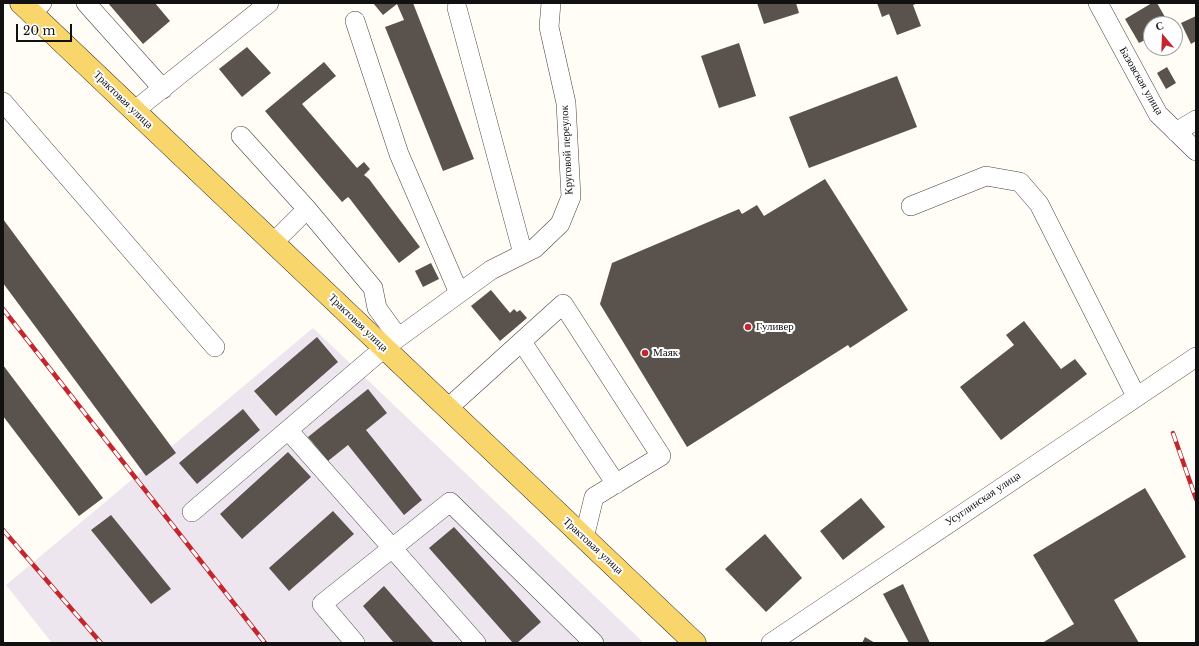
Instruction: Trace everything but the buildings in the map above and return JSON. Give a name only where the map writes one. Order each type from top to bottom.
[{"type":"main road","name":"Трактовая улица","points":[[31,6],[134,111],[273,243],[391,343],[448,408],[695,643]]},
{"type":"street","points":[[86,3],[163,88]]},
{"type":"street","points":[[134,111],[269,3]]},
{"type":"street","name":"Круговой переулок","points":[[192,512],[391,343],[491,270],[535,248],[560,224],[571,196],[566,103],[549,27],[551,3]]},
{"type":"street","name":"Базовская улица","points":[[1098,3],[1158,114],[1196,151]]},
{"type":"street","points":[[457,8],[523,254]]},
{"type":"street","points":[[355,21],[399,154],[459,293]]},
{"type":"street","points":[[3,102],[215,347]]},
{"type":"street","points":[[1176,132],[1196,120]]},
{"type":"street","points":[[241,136],[307,210],[373,288],[377,308],[391,343]]},
{"type":"street","points":[[911,206],[986,176],[1020,182],[1039,204],[1136,396]]},
{"type":"street","points":[[273,243],[307,210]]},
{"type":"street","points":[[448,408],[563,304],[661,456],[594,497],[584,538]]},
{"type":"street","points":[[522,342],[616,484]]},
{"type":"street","name":"Усуглинская улица","points":[[771,643],[1196,357]]},
{"type":"street","points":[[288,430],[393,546],[476,643]]},
{"type":"street","points":[[355,643],[322,604],[450,502],[594,643]]},
{"type":"shaded area","points":[[313,328],[644,643],[52,643],[6,585]]},
{"type":"railway","points":[[3,309],[265,643]]},
{"type":"railway","points":[[1173,433],[1196,499]]},
{"type":"railway","points":[[3,530],[101,643]]},
{"type":"place","name":"Гуливер","points":[[748,327]]},
{"type":"place","name":"Маяк","points":[[645,353]]}]
